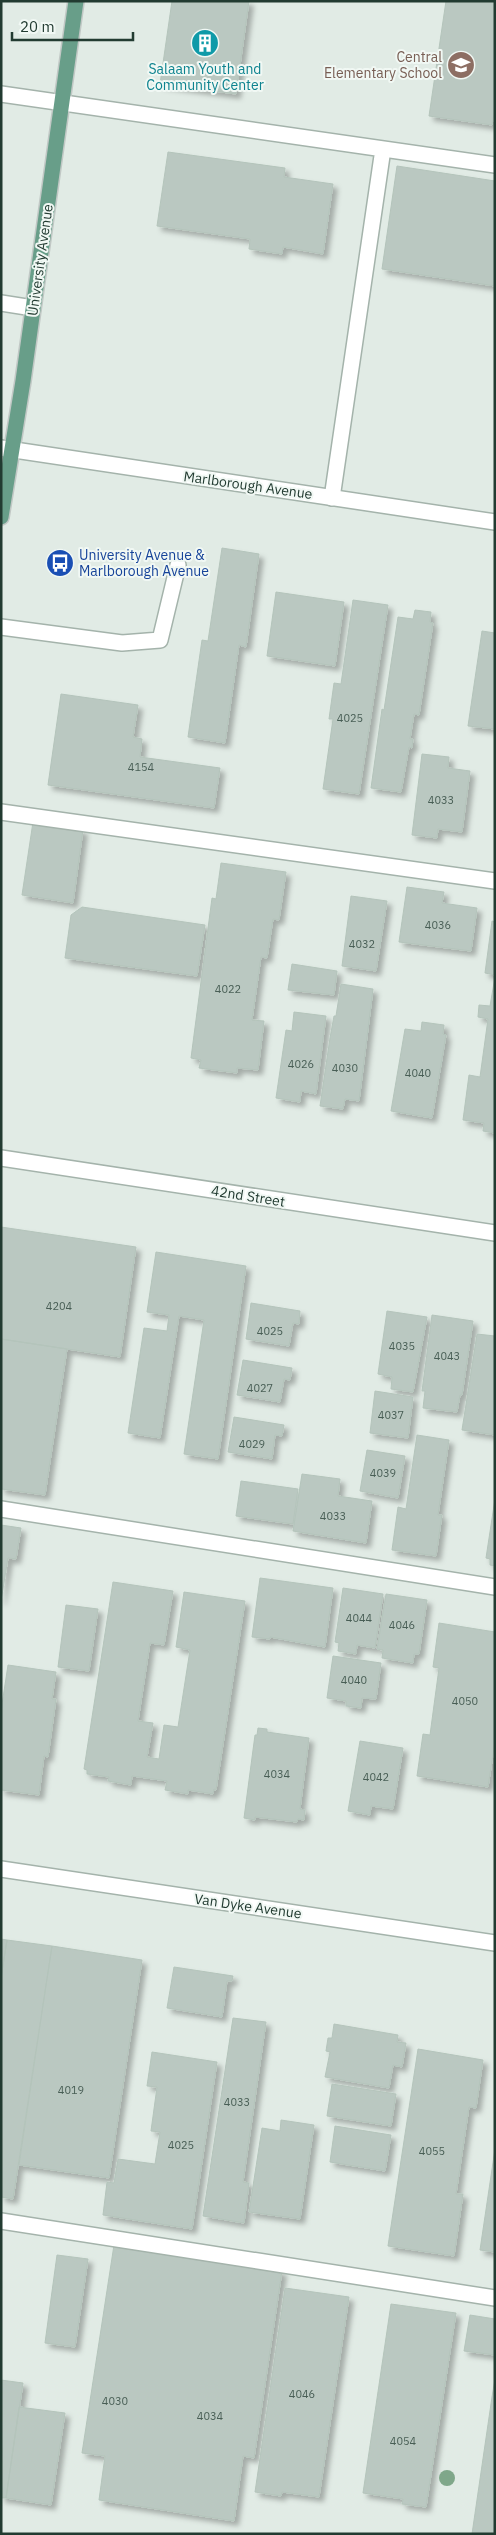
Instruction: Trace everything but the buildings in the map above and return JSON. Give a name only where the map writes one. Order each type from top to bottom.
[{"type":"main road","name":"University Avenue","points":[[1,517],[7,449],[33,308],[76,1]]},
{"type":"street","points":[[1,94],[495,165]]},
{"type":"street","points":[[332,498],[383,149]]},
{"type":"street","points":[[1,303],[33,308]]},
{"type":"street","name":"Marlborough Avenue","points":[[7,449],[495,522]]},
{"type":"street","points":[[1,627],[122,643],[160,640],[178,565]]},
{"type":"street","points":[[1,812],[495,881]]},
{"type":"street","name":"42nd Street","points":[[1,1158],[495,1233]]},
{"type":"street","points":[[1,1509],[495,1587]]},
{"type":"street","name":"Van Dyke Avenue","points":[[1,1869],[495,1943]]},
{"type":"street","points":[[1,2221],[495,2298]]},
{"type":"place","name":"Salaam Youth and Community Center","points":[[205,43]]},
{"type":"place","name":"Central Elementary School","points":[[461,65]]},
{"type":"place","name":"University Avenue & Marlborough Avenue","points":[[60,563]]}]
